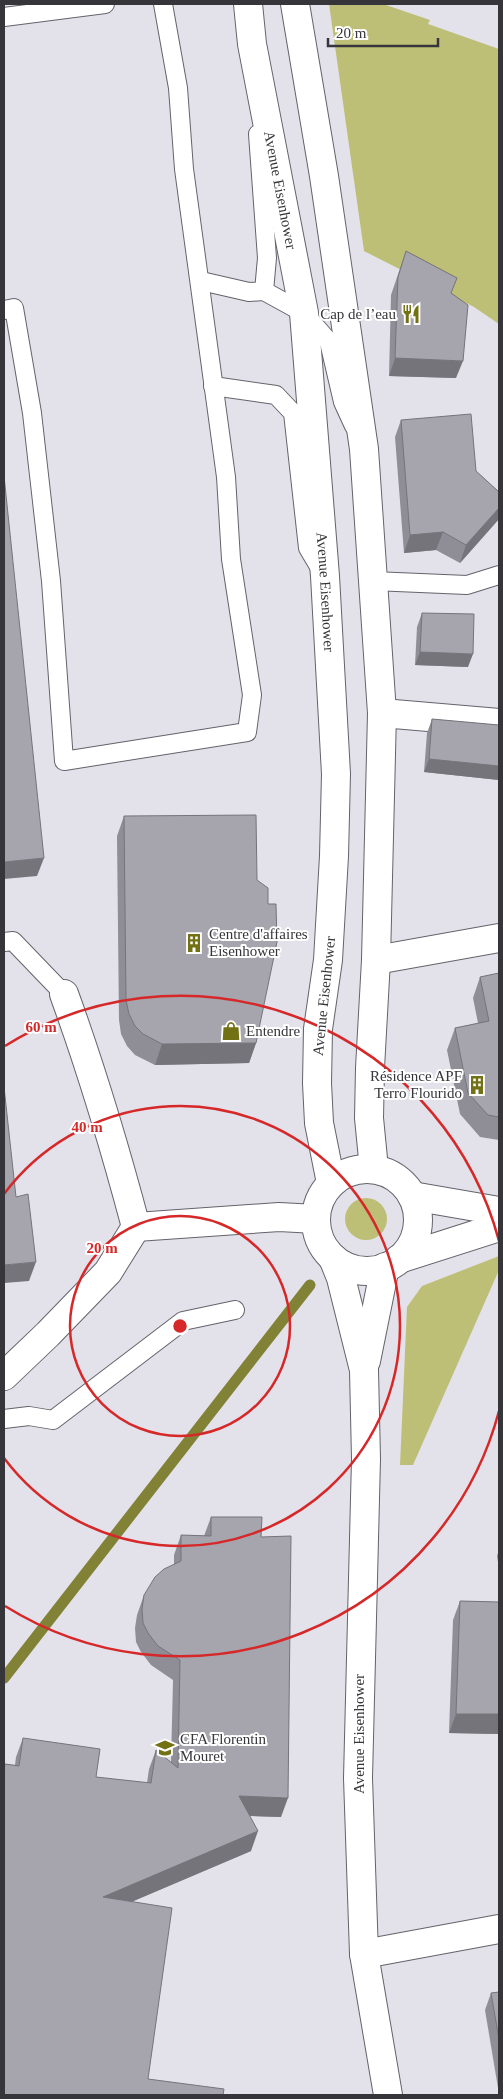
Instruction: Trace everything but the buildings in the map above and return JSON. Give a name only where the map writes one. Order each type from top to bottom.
[{"type":"main road","name":"Avenue Eisenhower","points":[[248,4],[252,44],[304,314],[325,576],[336,774],[328,960],[318,1029],[316,1083],[319,1123],[331,1183]]},
{"type":"main road","points":[[295,4],[324,176],[364,449],[382,713],[376,960],[369,1118],[374,1169]]},
{"type":"main road","points":[[382,713],[499,723]]},
{"type":"main road","points":[[376,960],[499,938]]},
{"type":"main road","points":[[4,1376],[108,1272],[136,1227],[115,1148],[64,994]]},
{"type":"main road","points":[[392,1262],[415,1237],[417,1217],[412,1196],[406,1187],[396,1178],[374,1169],[351,1172],[331,1183],[323,1193],[318,1205],[316,1218],[317,1233],[324,1247],[333,1258],[345,1266],[358,1270],[372,1270],[499,1226]]},
{"type":"main road","points":[[412,1196],[499,1211]]},
{"type":"main road","points":[[136,1227],[279,1217],[316,1218]]},
{"type":"main road","name":"Avenue Eisenhower","points":[[333,1258],[341,1278],[364,1370],[366,1459],[358,1778],[364,1954],[388,2095]]},
{"type":"main road","name":"Avenue Eisenhower","points":[[364,1370],[392,1262]]},
{"type":"main road","points":[[364,1954],[499,1928]]},
{"type":"lane","points":[[4,17],[105,4]]},
{"type":"lane","points":[[4,310],[14,308],[32,413],[51,581],[64,761],[247,732],[252,695],[231,559],[226,477],[201,280],[184,169],[178,88],[163,4]]},
{"type":"lane","points":[[252,44],[267,258],[264,291]]},
{"type":"lane","points":[[201,280],[249,292],[264,291],[304,314],[329,342],[342,402],[364,449]]},
{"type":"lane","points":[[213,386],[276,395],[293,413],[308,548],[325,576]]},
{"type":"lane","points":[[373,581],[466,585],[499,575]]},
{"type":"lane","points":[[4,942],[13,941],[64,994]]},
{"type":"lane","points":[[4,1419],[29,1416],[53,1420],[183,1321],[235,1310]]},
{"type":"green space","points":[[329,4],[383,4],[430,20],[428,24],[499,49],[499,324],[474,307],[364,251]]},
{"type":"green space","points":[[370,1198],[378,1201],[384,1207],[387,1219],[384,1231],[378,1237],[362,1240],[354,1237],[348,1231],[345,1215],[348,1207],[354,1201]]},
{"type":"green space","points":[[499,1256],[499,1270],[413,1465],[400,1465],[407,1307],[422,1286]]},
{"type":"waterway","points":[[4,1678],[310,1285]]},
{"type":"place","name":"Cap de l’eau","points":[[411,314]]},
{"type":"place","name":"Centre d'affaires Eisenhower","points":[[194,943]]},
{"type":"place","name":"Entendre","points":[[231,1031]]},
{"type":"place","name":"Résidence APF Terro Flourido","points":[[477,1085]]},
{"type":"place","name":"CFA Florentin Mouret","points":[[165,1748]]}]
